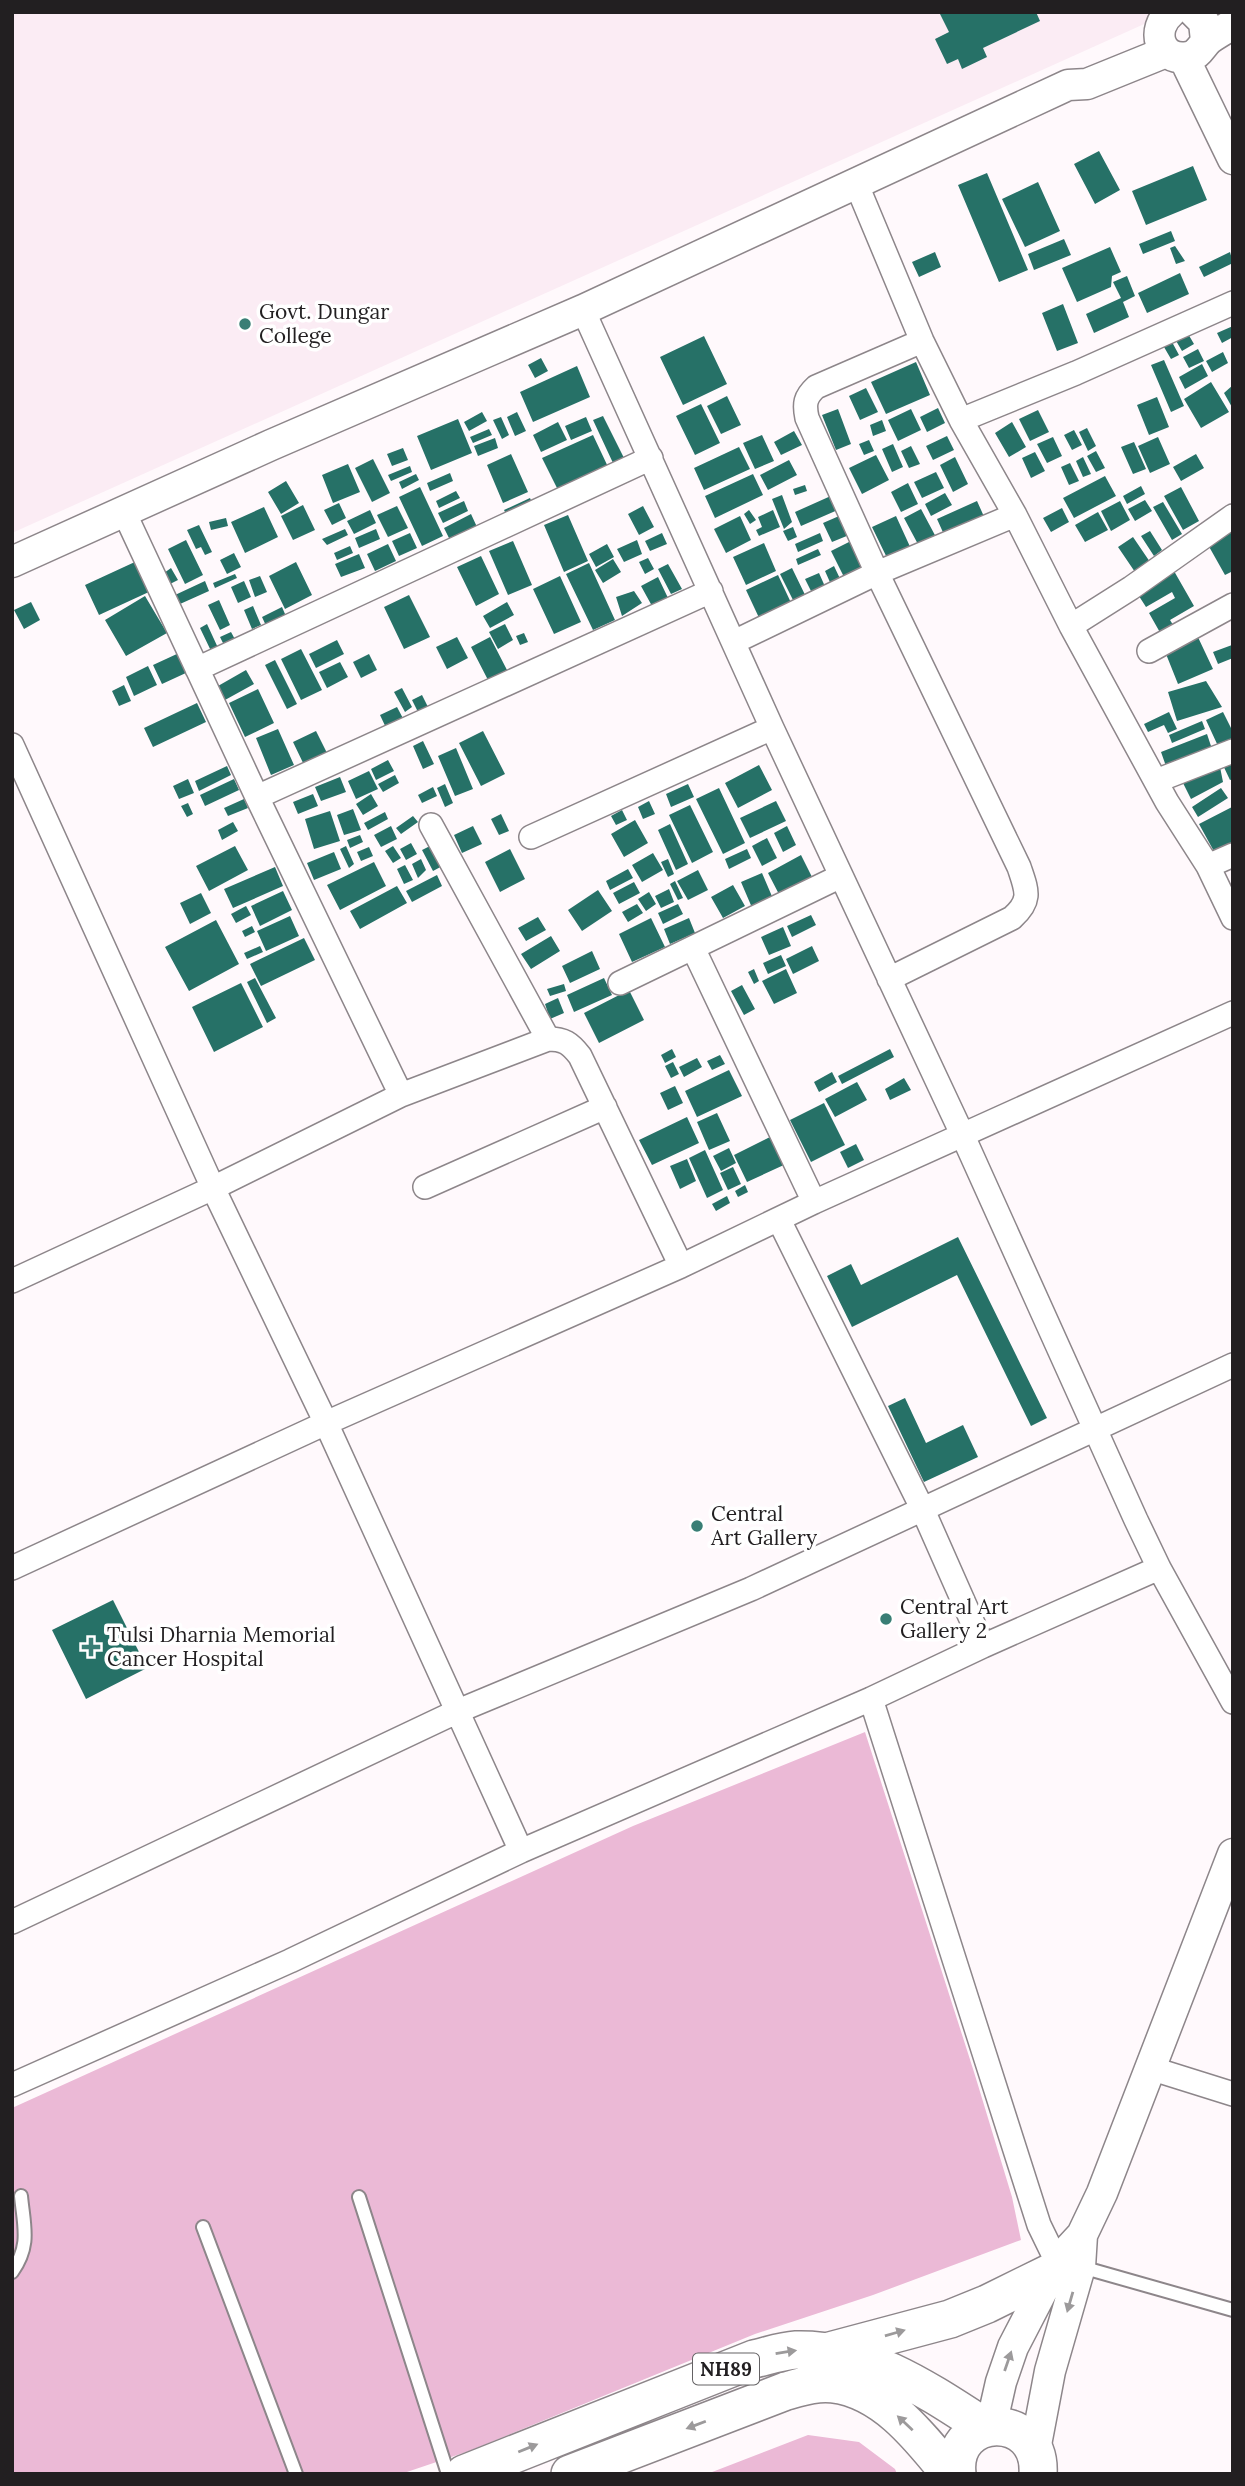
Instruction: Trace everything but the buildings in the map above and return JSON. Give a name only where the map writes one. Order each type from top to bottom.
[{"type":"main road","points":[[829,2351],[950,2319],[1063,2267]]},
{"type":"main road","name":"NH89","points":[[464,2474],[754,2358],[793,2350],[829,2351],[877,2366],[940,2398],[988,2427],[1014,2429],[1025,2437],[1040,2465]]},
{"type":"main road","name":"NH89","points":[[570,2474],[786,2391],[809,2385],[832,2384],[852,2388],[891,2411],[910,2427],[950,2474]]},
{"type":"main road","points":[[957,2474],[958,2456],[962,2446],[975,2432],[988,2427]]},
{"type":"street","points":[[12,562],[271,445],[583,310],[1068,85],[1087,84],[1183,29],[1233,24]]},
{"type":"street","points":[[1183,29],[1233,114]]},
{"type":"street","points":[[1183,29],[1233,159]]},
{"type":"street","points":[[856,183],[922,341],[961,421],[1015,515],[1071,626],[1156,781],[1208,866],[1233,918]]},
{"type":"street","points":[[961,421],[1233,303]]},
{"type":"street","points":[[583,310],[772,728],[963,1136],[1159,1568],[1233,1702]]},
{"type":"street","points":[[889,979],[1012,918],[1026,900],[1027,889],[1019,867],[877,573],[807,418],[804,405],[807,395],[816,387],[922,341]]},
{"type":"street","points":[[198,669],[650,458]]},
{"type":"street","points":[[124,512],[257,797],[401,1095]]},
{"type":"street","points":[[734,642],[877,573],[1015,515]]},
{"type":"street","points":[[1071,626],[1131,588],[1233,516]]},
{"type":"street","points":[[257,797],[711,591]]},
{"type":"street","points":[[1149,651],[1233,606]]},
{"type":"street","points":[[531,837],[772,728]]},
{"type":"street","points":[[12,745],[521,1851]]},
{"type":"street","points":[[1156,781],[1233,751]]},
{"type":"street","points":[[431,825],[548,1039]]},
{"type":"street","points":[[1208,866],[1233,855]]},
{"type":"street","points":[[620,983],[841,876]]},
{"type":"street","points":[[693,948],[814,1202]]},
{"type":"street","points":[[12,1568],[1233,1013]]},
{"type":"street","points":[[15,1273],[214,1188],[401,1095],[548,1039],[559,1039],[571,1044],[580,1056],[681,1266]]},
{"type":"street","points":[[425,1187],[605,1107]]},
{"type":"street","points":[[779,1220],[922,1508],[983,1646]]},
{"type":"street","points":[[12,1922],[458,1711],[751,1589],[1233,1365]]},
{"type":"street","points":[[12,2085],[289,1961],[521,1851],[871,1699],[1159,1568]]},
{"type":"street","points":[[871,1699],[1039,2225],[1063,2267],[1040,2465]]},
{"type":"street","points":[[988,2427],[1013,2347],[1082,2235],[1102,2193],[1233,1854]]},
{"type":"street","points":[[1150,2067],[1233,2094]]},
{"type":"lane","points":[[12,2272],[23,2255],[25,2246],[21,2196]]},
{"type":"lane","points":[[359,2197],[448,2474]]},
{"type":"lane","points":[[203,2227],[296,2474]]},
{"type":"lane","points":[[1063,2267],[1233,2310]]},
{"type":"shaded area","name":"Govt. Dungar College","points":[[12,12],[1160,12],[1162,16],[12,533]]},
{"type":"shaded area","points":[[865,1732],[974,2072],[1012,2197],[1021,2240],[873,2295],[755,2334],[469,2451],[401,2474],[12,2474],[12,2108],[633,1826]]},
{"type":"shaded area","points":[[808,2435],[859,2442],[895,2469],[897,2474],[707,2474]]},
{"type":"place","name":"Govt. Dungar College","points":[[245,324]]},
{"type":"place","name":"Central Art Gallery","points":[[697,1526]]},
{"type":"place","name":"Central Art Gallery 2","points":[[886,1619]]},
{"type":"place","name":"Tulsi Dharnia Memorial Cancer Hospital","points":[[91,1647]]}]
